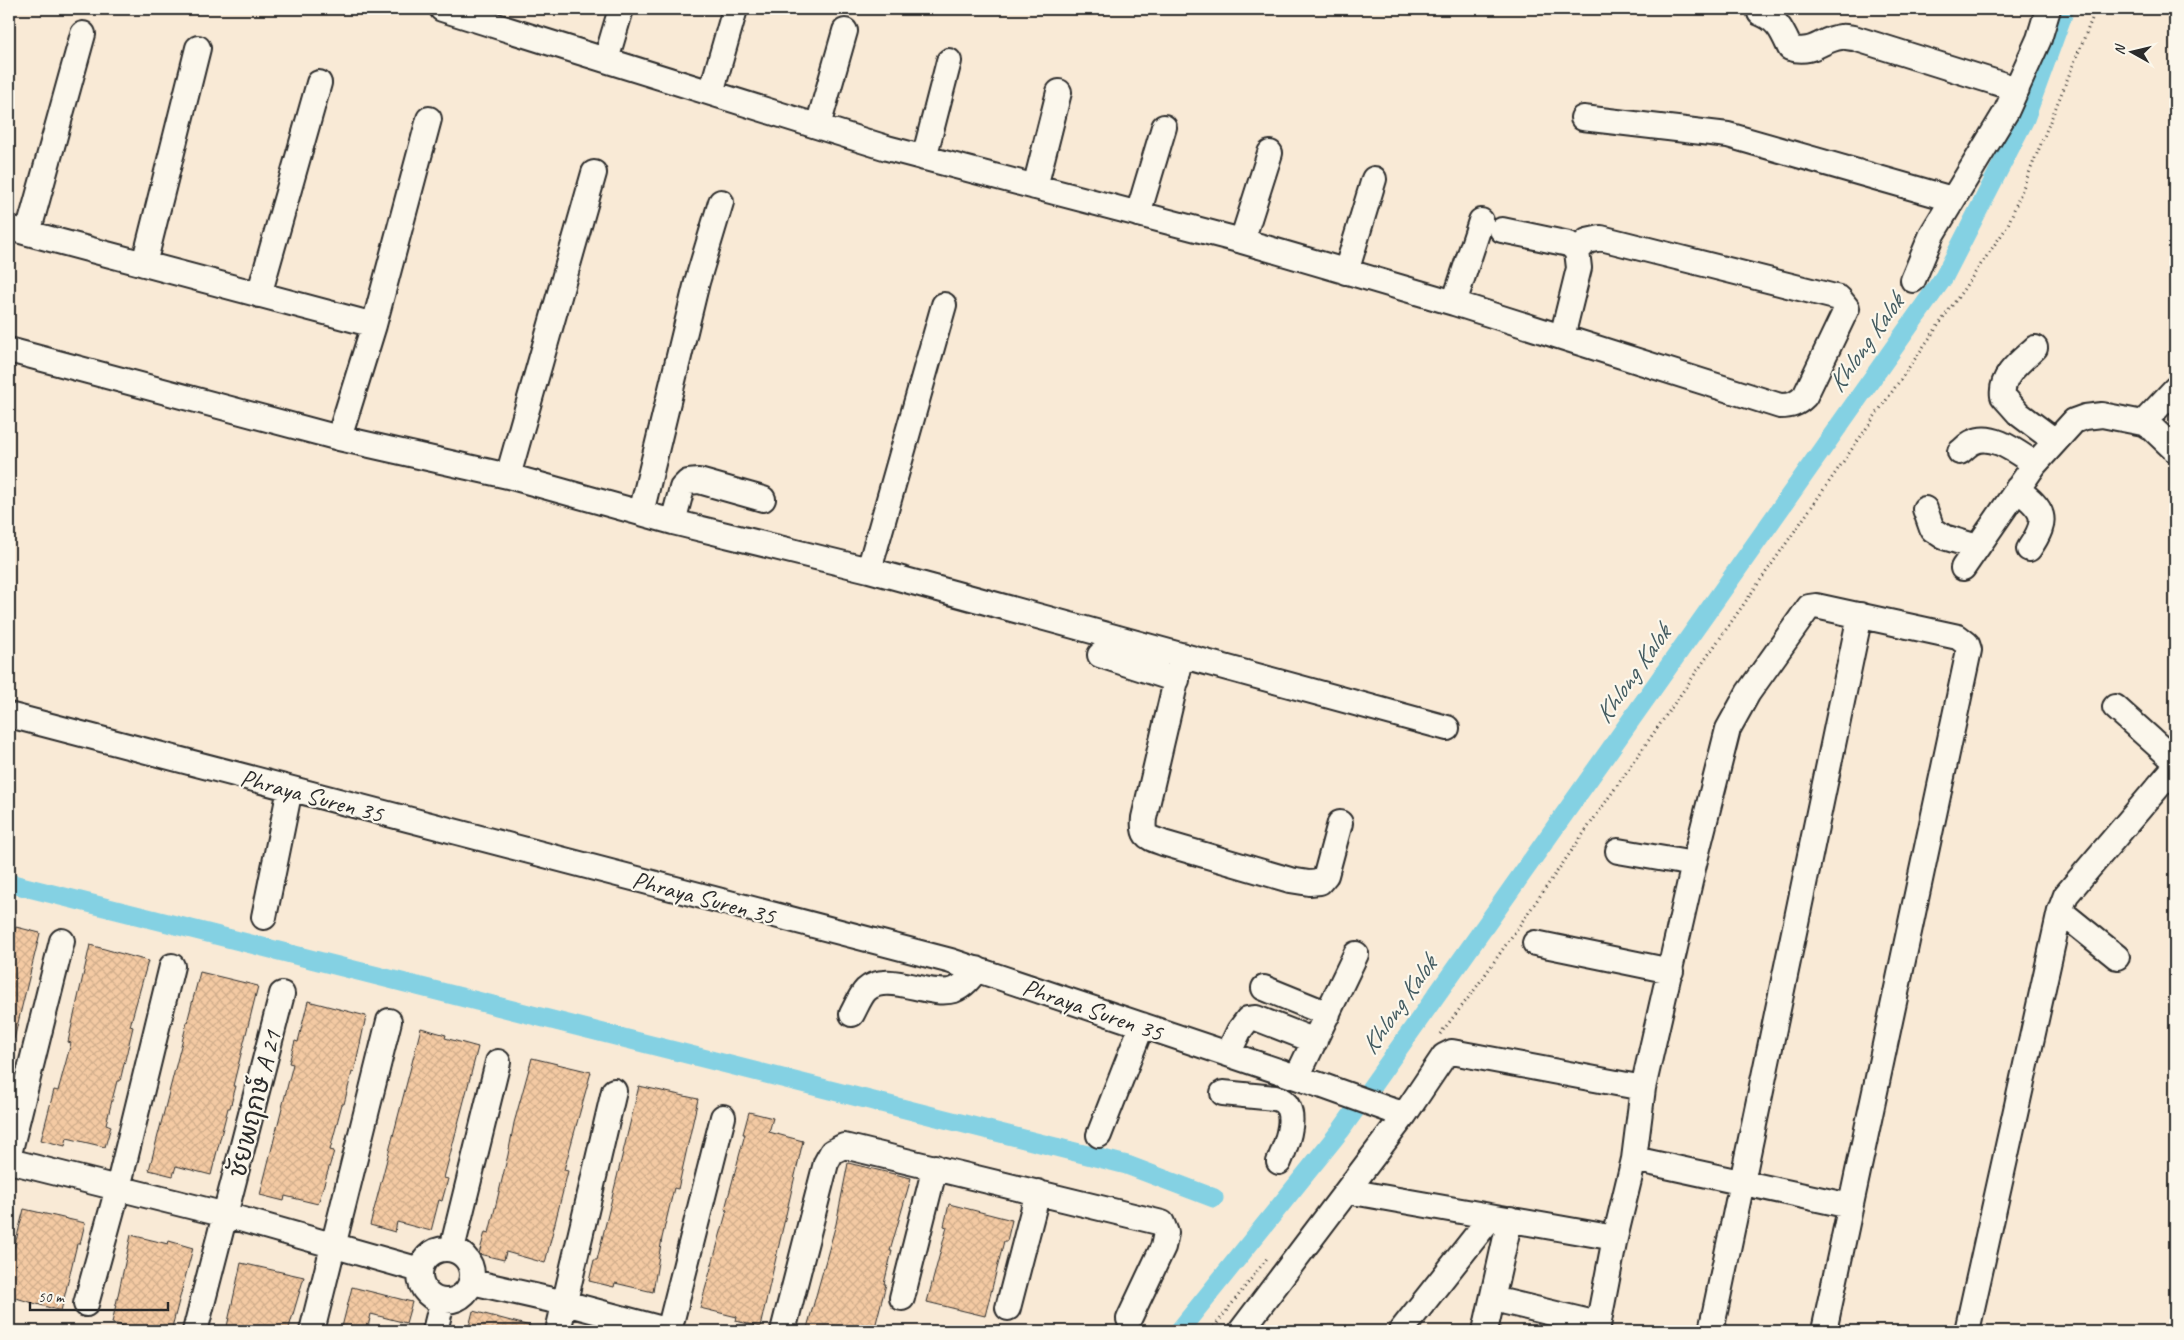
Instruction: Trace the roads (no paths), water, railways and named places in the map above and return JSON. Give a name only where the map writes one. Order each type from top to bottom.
[{"type":"street","points":[[442,9],[503,18],[606,60],[818,126],[924,158],[1242,241],[1454,303],[1780,406],[1789,406],[1797,403],[1805,396],[1847,308],[1839,298],[1601,238],[1587,241],[1577,251]]},
{"type":"street","points":[[606,60],[621,9]]},
{"type":"street","points":[[711,93],[735,9]]},
{"type":"street","points":[[1913,280],[1932,234],[2006,112],[2039,39],[2048,9]]},
{"type":"street","points":[[1760,13],[1772,17],[1781,29],[1790,48],[1799,51],[1812,50],[1840,37],[1854,38],[2017,89]]},
{"type":"street","points":[[818,126],[844,31]]},
{"type":"street","points":[[83,34],[19,231],[374,325]]},
{"type":"street","points":[[144,264],[198,48]]},
{"type":"street","points":[[924,158],[949,61]]},
{"type":"street","points":[[259,295],[319,83]]},
{"type":"street","points":[[1035,187],[1059,92]]},
{"type":"street","points":[[1583,118],[1728,135],[1952,199]]},
{"type":"street","points":[[339,438],[374,325],[429,119]]},
{"type":"street","points":[[1138,214],[1164,127]]},
{"type":"street","points":[[1242,241],[1270,153]]},
{"type":"street","points":[[508,476],[594,173]]},
{"type":"street","points":[[1346,272],[1374,179]]},
{"type":"street","points":[[641,513],[697,282],[721,202]]},
{"type":"street","points":[[1454,303],[1491,226],[1570,244],[1577,251],[1580,268],[1562,337]]},
{"type":"street","points":[[869,570],[944,305]]},
{"type":"street","points":[[2035,348],[2014,368],[2003,385],[2003,396],[2019,414],[2055,441]]},
{"type":"street","points":[[9,350],[339,438],[508,476],[673,522],[869,570],[1447,728]]},
{"type":"street","points":[[2143,423],[2175,389]]},
{"type":"street","points":[[1963,568],[2034,464],[2074,421],[2085,417],[2102,415],[2143,423],[2153,429],[2175,450]]},
{"type":"street","points":[[1960,452],[1972,442],[1988,440],[2008,447],[2034,464]]},
{"type":"street","points":[[673,522],[682,488],[688,482],[699,481],[763,499]]},
{"type":"street","points":[[2017,489],[2036,504],[2042,516],[2040,528],[2028,549]]},
{"type":"street","points":[[1925,509],[1932,529],[1944,537],[1977,547]]},
{"type":"street","points":[[1506,1302],[1598,1327],[1615,1238],[1634,1159],[1644,1088],[1694,864],[1728,729],[1748,693],[1809,607],[1820,606],[1958,637],[1967,644],[1969,650],[1824,1331]]},
{"type":"street","points":[[1711,1331],[1860,615]]},
{"type":"street","points":[[1100,655],[1177,680]]},
{"type":"street","points":[[1182,656],[1144,818],[1143,829],[1148,837],[1163,844],[1290,880],[1309,883],[1320,882],[1326,875],[1340,822]]},
{"type":"street","points":[[2115,706],[2175,761]]},
{"type":"street","name":"Phraya Suren 35","points":[[9,715],[977,969],[1398,1112]]},
{"type":"street","points":[[1967,1331],[2060,911],[2066,896],[2175,768]]},
{"type":"street","points":[[264,917],[290,789]]},
{"type":"street","points":[[1618,851],[1694,864]]},
{"type":"street","points":[[2060,911],[2117,957]]},
{"type":"street","points":[[9,1154],[62,941]]},
{"type":"street","points":[[1535,943],[1671,970]]},
{"type":"street","points":[[1275,1098],[1315,1040],[1356,954]]},
{"type":"street","points":[[86,1304],[118,1188],[172,966]]},
{"type":"street","points":[[852,1014],[866,990],[876,985],[889,983],[944,992],[954,990],[967,982],[977,969]]},
{"type":"street","points":[[1264,988],[1328,1014]]},
{"type":"street","name":"ชัยพฤกษ์ A 21","points":[[195,1331],[282,994]]},
{"type":"street","points":[[1228,1054],[1238,1031],[1248,1019],[1256,1018],[1315,1040]]},
{"type":"street","points":[[312,1331],[335,1246],[389,1022]]},
{"type":"street","points":[[1100,1135],[1142,1025]]},
{"type":"street","points":[[1240,1331],[1347,1191],[1398,1112],[1444,1056],[1452,1052],[1644,1088]]},
{"type":"street","points":[[452,1250],[498,1062]]},
{"type":"street","points":[[558,1331],[614,1091]]},
{"type":"street","points":[[1223,1094],[1281,1099],[1287,1105],[1291,1120],[1287,1144],[1279,1162]]},
{"type":"street","points":[[472,1282],[565,1303],[669,1331],[723,1117]]},
{"type":"street","points":[[783,1331],[826,1163],[832,1152],[838,1147],[852,1146],[1156,1220],[1165,1226],[1166,1232],[1163,1247],[1129,1319]]},
{"type":"street","points":[[1634,1159],[1850,1206]]},
{"type":"street","points":[[9,1161],[226,1215],[420,1270]]},
{"type":"street","points":[[902,1298],[935,1167]]},
{"type":"street","points":[[1347,1191],[1615,1238]]},
{"type":"street","points":[[1008,1308],[1038,1192]]},
{"type":"street","points":[[1401,1331],[1500,1218]]},
{"type":"street","points":[[1485,1331],[1500,1218]]},
{"type":"street","points":[[443,1249],[452,1250],[466,1258],[472,1273],[472,1282],[469,1289],[457,1299],[442,1302],[434,1299],[422,1287],[419,1279],[420,1270],[428,1256],[443,1249]]},
{"type":"street","points":[[435,1331],[442,1302]]},
{"type":"waterway","name":"Khlong Kalok","points":[[1179,1331],[1341,1130],[1944,277],[2025,119],[2065,9]]},
{"type":"waterway","points":[[9,883],[1127,1165],[1214,1198]]}]
